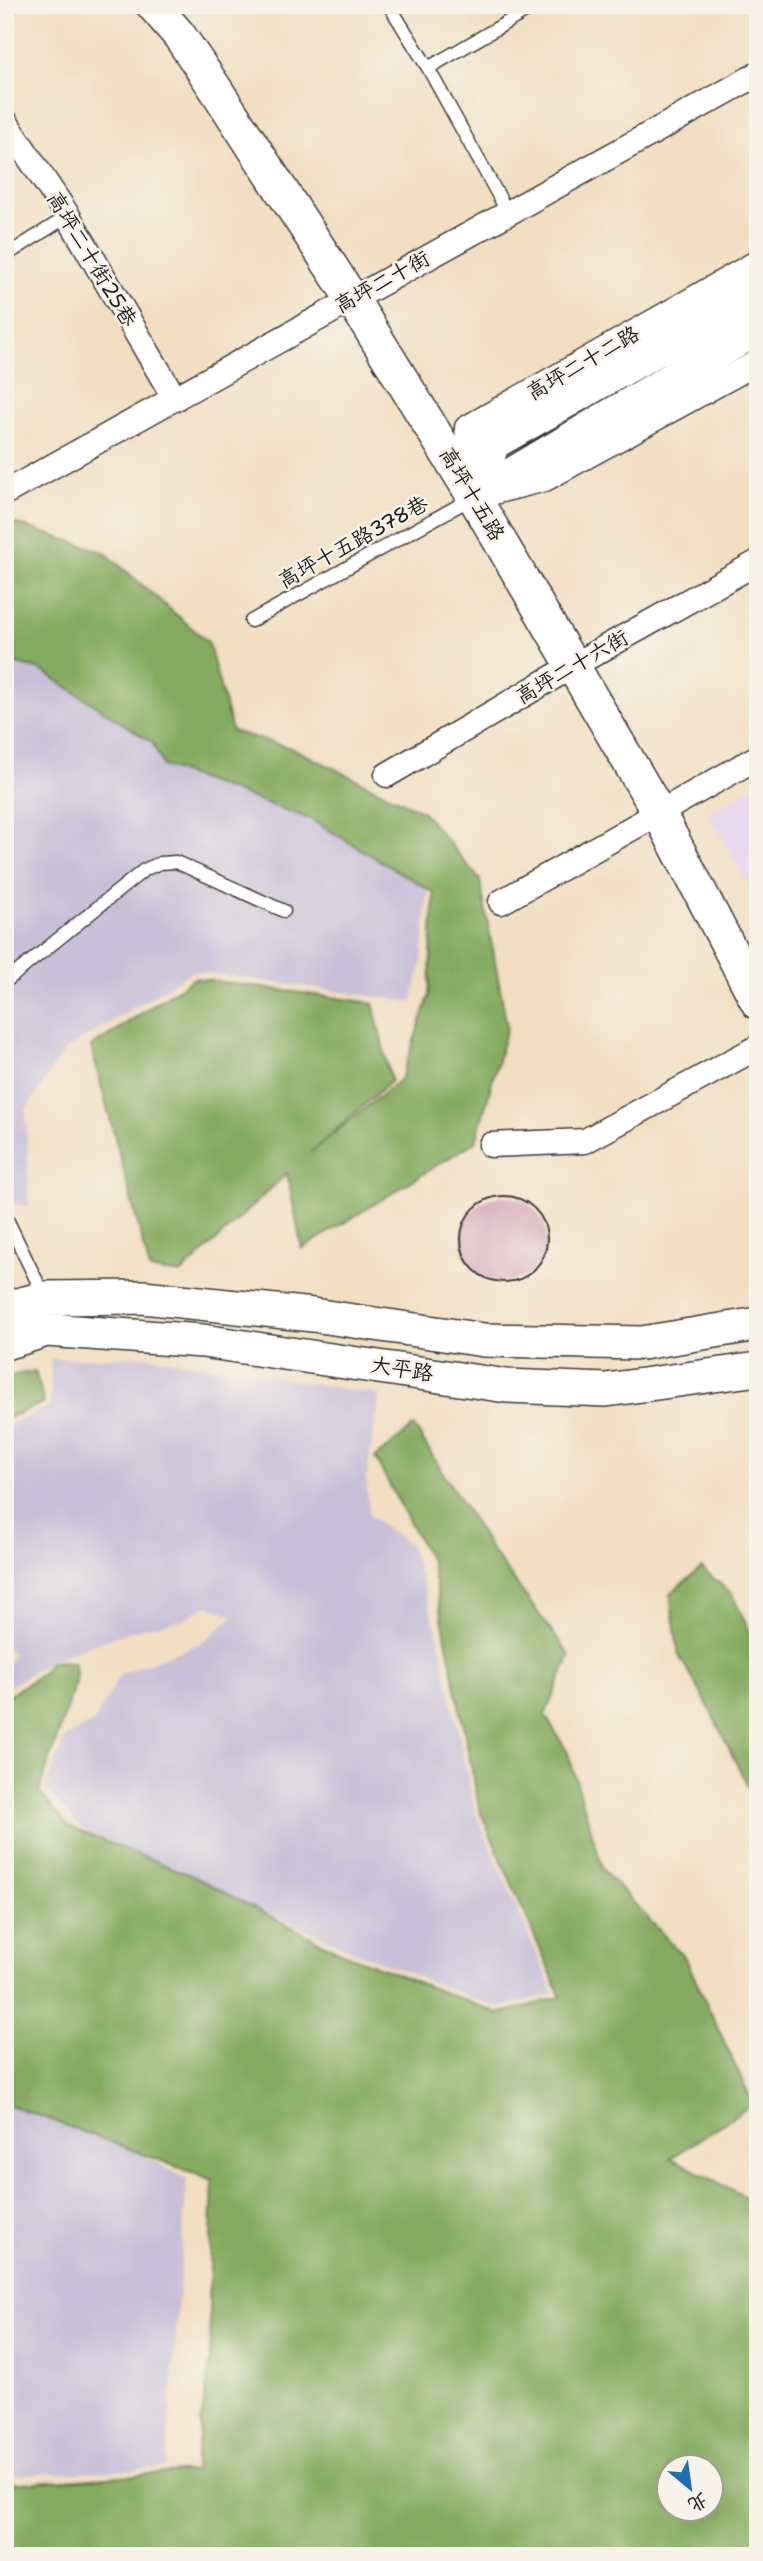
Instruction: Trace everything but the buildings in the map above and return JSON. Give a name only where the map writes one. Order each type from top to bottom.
[{"type":"street","name":"高坪十五路","points":[[153,5],[179,35],[215,88],[352,299],[474,497],[659,813],[758,1003]]},
{"type":"street","name":"高坪二十街","points":[[8,491],[758,74]]},
{"type":"street","name":"高坪二十街25巷","points":[[5,121],[68,216],[175,399]]},
{"type":"street","name":"高坪二十二路","points":[[474,497],[467,428],[758,262]]},
{"type":"street","name":"高坪二十二路","points":[[474,497],[493,443],[758,292]]},
{"type":"street","points":[[474,497],[758,328]]},
{"type":"street","points":[[474,497],[545,479],[758,362]]},
{"type":"street","name":"高坪二十六街","points":[[387,775],[574,665],[758,562]]},
{"type":"street","points":[[501,902],[758,757]]},
{"type":"street","points":[[491,1145],[585,1141],[758,1047]]},
{"type":"street","name":"大平路","points":[[51,1318],[143,1297],[313,1315],[484,1340],[642,1343],[758,1324]]},
{"type":"street","points":[[5,1308],[51,1318]]},
{"type":"street","points":[[5,1343],[51,1318]]},
{"type":"street","name":"大平路","points":[[51,1318],[519,1386],[606,1390],[758,1369]]},
{"type":"lane","points":[[389,5],[428,68],[508,213]]},
{"type":"lane","points":[[428,68],[537,5]]},
{"type":"lane","points":[[5,256],[68,216]]},
{"type":"lane","name":"高坪十五路378巷","points":[[251,621],[474,497]]},
{"type":"lane","points":[[5,982],[144,870],[160,863],[176,862],[284,911]]},
{"type":"lane","points":[[5,1215],[51,1318]]},
{"type":"shaded area","points":[[5,634],[196,752],[225,790],[285,799],[429,883],[422,961],[412,1002],[193,971],[64,1051],[26,1110],[29,1207],[5,1202]]},
{"type":"shaded area","points":[[758,784],[758,902],[708,813]]},
{"type":"shaded area","points":[[146,1356],[380,1395],[366,1479],[369,1515],[410,1545],[437,1630],[475,1811],[554,1994],[497,2008],[361,1954],[80,1828],[45,1787],[66,1737],[94,1722],[120,1674],[203,1642],[234,1616],[207,1605],[182,1620],[134,1630],[50,1660],[5,1690],[5,1670],[13,1654],[5,1646],[5,1427],[50,1406],[51,1359]]},
{"type":"shaded area","points":[[5,2079],[60,2112],[187,2179],[166,2468],[5,2475]]},
{"type":"green space","points":[[5,520],[104,552],[208,642],[232,731],[294,749],[422,811],[480,880],[507,1027],[476,1141],[302,1249],[287,1173],[181,1274],[150,1270],[91,1047],[194,978],[373,1003],[391,1081],[310,1153],[401,1079],[429,997],[434,893],[310,819],[163,766],[153,743],[41,670],[5,661]]},
{"type":"green space","points":[[35,1371],[44,1403],[5,1419],[5,1377]]},
{"type":"green space","points":[[414,1426],[490,1548],[570,1656],[545,1715],[568,1753],[603,1870],[686,1959],[753,2104],[671,2158],[758,2203],[758,2556],[5,2556],[5,2484],[194,2471],[210,2362],[213,2180],[5,2103],[5,1698],[41,1674],[50,1661],[74,1662],[77,1677],[39,1792],[69,1827],[195,1877],[338,1951],[499,2014],[561,1997],[480,1811],[431,1562],[375,1458]]},
{"type":"green space","points":[[701,1568],[731,1593],[758,1648],[758,1807],[704,1698],[679,1656],[670,1594]]}]
